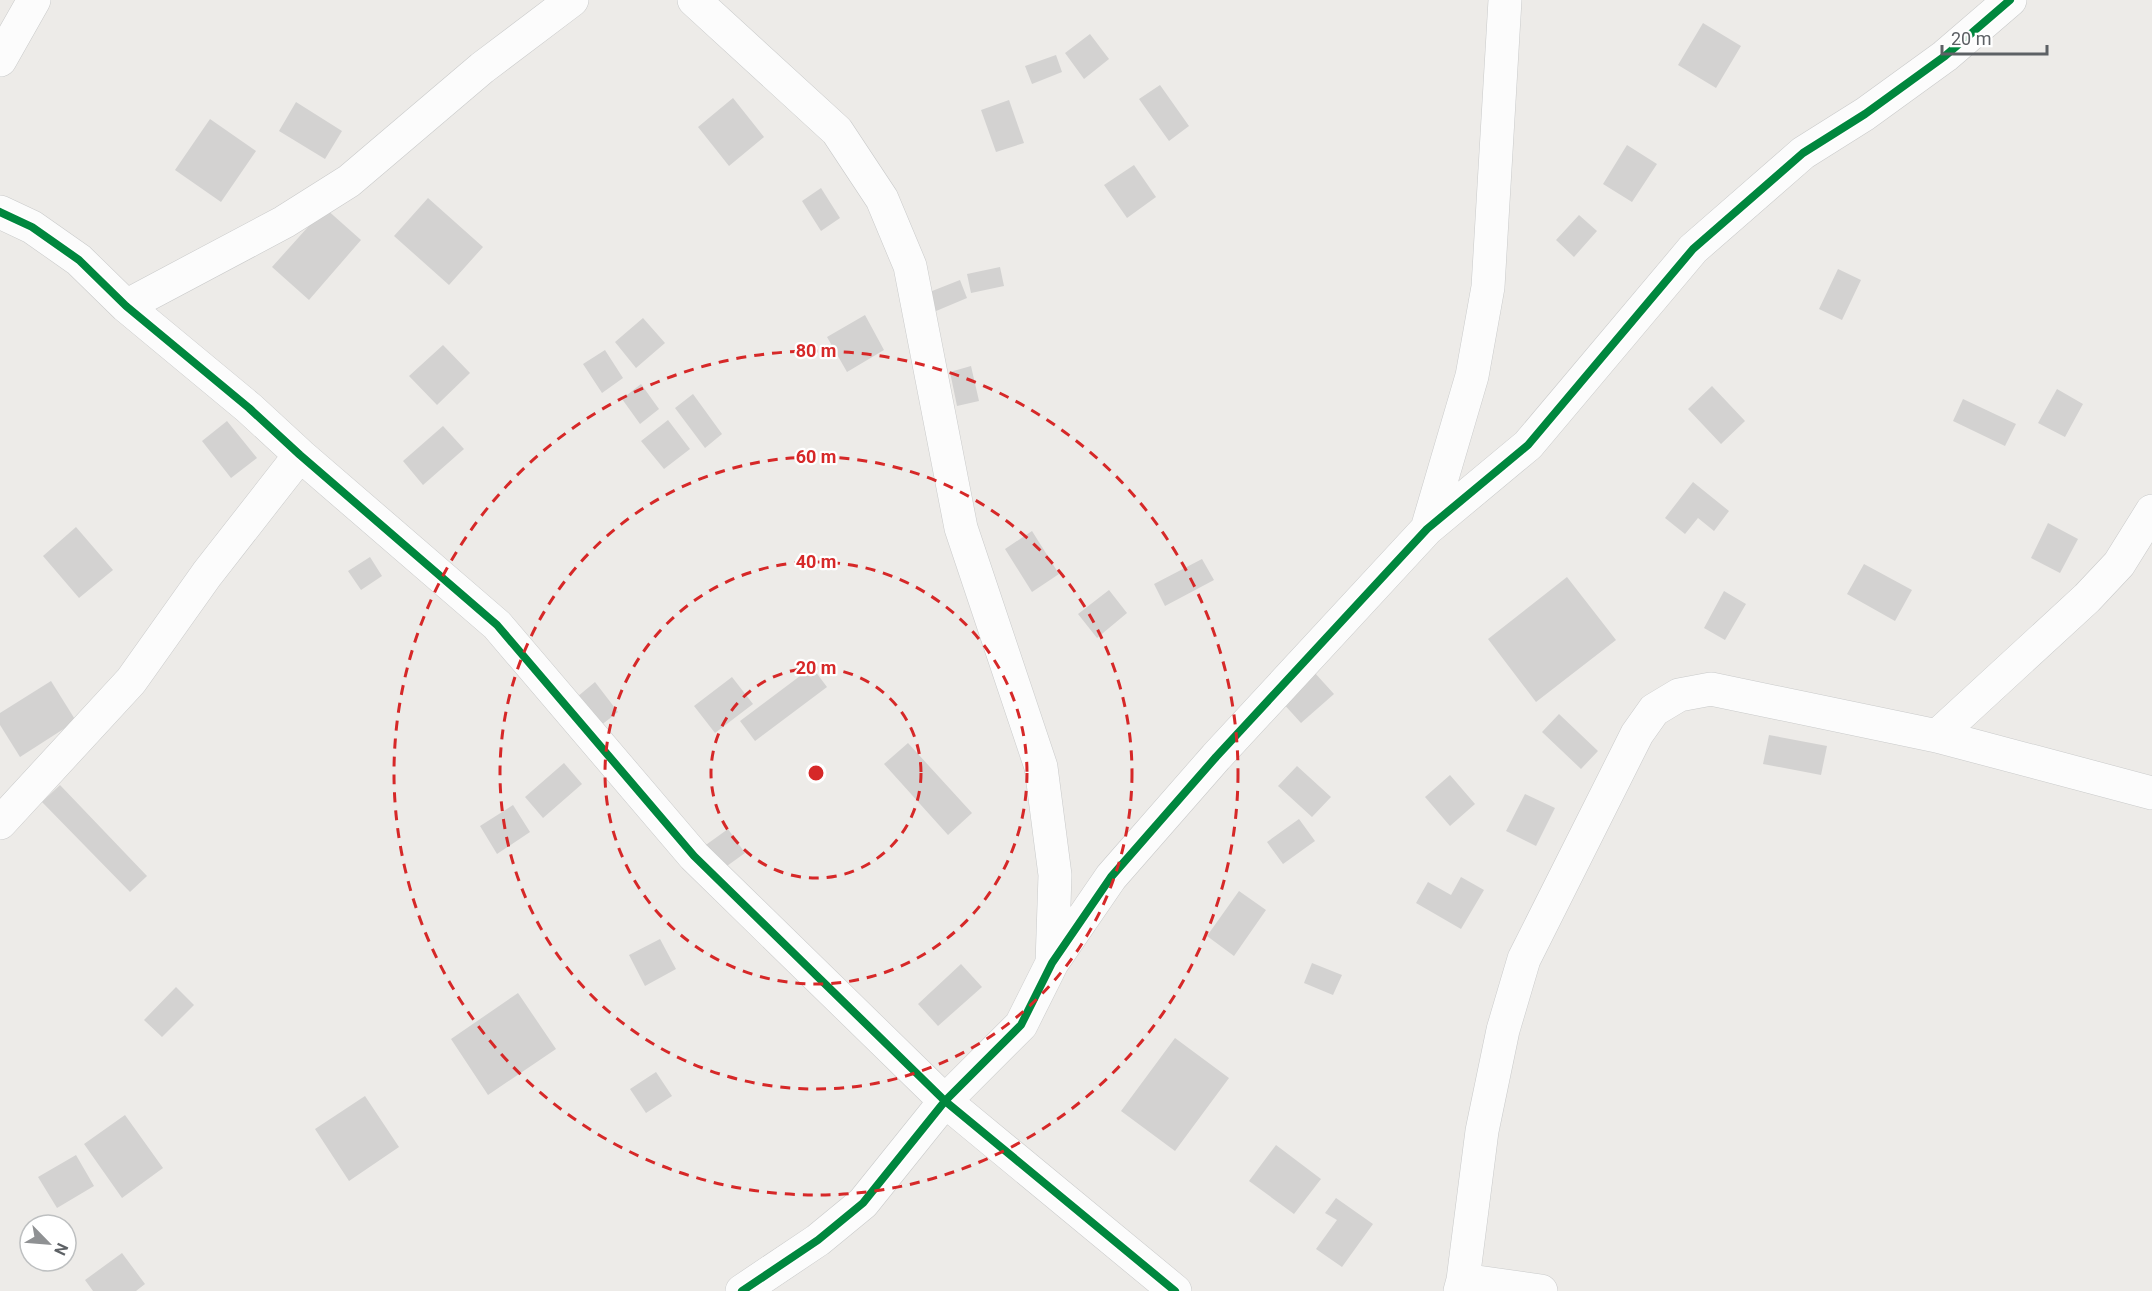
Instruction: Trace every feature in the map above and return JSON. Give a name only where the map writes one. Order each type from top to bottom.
[{"type":"street","points":[[0,60],[34,0]]},
{"type":"street","points":[[126,306],[284,222],[349,181],[482,68],[572,0]]},
{"type":"street","points":[[694,0],[837,131],[882,199],[910,266],[961,528],[1041,767],[1055,875],[1052,963]]},
{"type":"street","points":[[1426,529],[1472,376],[1488,287],[1505,0]]},
{"type":"street","points":[[742,1291],[818,1240],[863,1203],[945,1101],[1021,1026],[1052,963],[1111,877],[1216,757],[1426,529],[1528,446],[1693,249],[1803,153],[1865,114],[1945,56],[2010,0]]},
{"type":"street","points":[[0,212],[32,227],[79,260],[126,306],[249,408],[497,625],[694,856],[945,1101],[1175,1291]]},
{"type":"street","points":[[0,823],[130,681],[207,574],[300,455]]},
{"type":"street","points":[[1936,736],[2119,564],[2152,511]]},
{"type":"street","points":[[1541,1291],[1461,1285],[1482,1131],[1503,1030],[1524,959],[1637,734],[1654,710],[1679,695],[1711,689],[1936,736],[2152,793]]},
{"type":"building","points":[[1703,23],[1741,46],[1716,88],[1678,65]]},
{"type":"building","points":[[1090,34],[1109,59],[1084,79],[1065,53]]},
{"type":"building","points":[[1056,55],[1062,72],[1032,84],[1025,66]]},
{"type":"building","points":[[1160,85],[1189,126],[1169,141],[1139,99]]},
{"type":"building","points":[[733,98],[764,137],[729,166],[698,127]]},
{"type":"building","points":[[1009,100],[1024,143],[996,152],[981,110]]},
{"type":"building","points":[[296,102],[342,131],[325,159],[279,131]]},
{"type":"building","points":[[210,119],[256,151],[221,202],[175,170]]},
{"type":"building","points":[[1627,145],[1657,164],[1632,202],[1603,184]]},
{"type":"building","points":[[1134,165],[1156,197],[1127,218],[1104,185]]},
{"type":"building","points":[[821,188],[840,218],[821,231],[802,201]]},
{"type":"building","points":[[428,198],[483,247],[449,285],[394,236]]},
{"type":"building","points":[[325,208],[361,240],[309,300],[272,267]]},
{"type":"building","points":[[1579,215],[1597,231],[1574,257],[1556,240]]},
{"type":"building","points":[[1000,267],[1004,286],[971,293],[967,274]]},
{"type":"building","points":[[1838,269],[1861,280],[1842,320],[1819,309]]},
{"type":"building","points":[[960,280],[967,298],[929,314],[922,295]]},
{"type":"building","points":[[865,315],[884,350],[847,372],[827,337]]},
{"type":"building","points":[[643,318],[665,343],[636,368],[615,342]]},
{"type":"building","points":[[443,345],[470,373],[437,405],[409,376]]},
{"type":"building","points":[[605,350],[623,378],[602,393],[583,364]]},
{"type":"building","points":[[971,366],[979,401],[957,406],[950,372]]},
{"type":"building","points":[[641,384],[659,409],[640,424],[622,399]]},
{"type":"building","points":[[1712,386],[1745,421],[1721,444],[1688,409]]},
{"type":"building","points":[[2057,389],[2083,404],[2065,437],[2038,423]]},
{"type":"building","points":[[693,394],[722,434],[705,448],[675,408]]},
{"type":"building","points":[[1963,399],[2016,424],[2005,446],[1953,421]]},
{"type":"building","points":[[668,420],[690,449],[664,469],[641,441]]},
{"type":"building","points":[[227,421],[257,458],[231,478],[202,441]]},
{"type":"building","points":[[443,426],[464,449],[423,485],[403,461]]},
{"type":"building","points":[[1693,482],[1729,511],[1714,531],[1698,518],[1685,534],[1665,518]]},
{"type":"building","points":[[2048,523],[2078,539],[2060,573],[2031,558]]},
{"type":"building","points":[[76,527],[113,570],[79,598],[43,556]]},
{"type":"building","points":[[1032,531],[1059,574],[1032,592],[1005,549]]},
{"type":"building","points":[[370,557],[382,576],[361,590],[348,571]]},
{"type":"building","points":[[1202,559],[1214,580],[1165,606],[1154,584]]},
{"type":"building","points":[[1864,564],[1912,590],[1895,621],[1847,594]]},
{"type":"building","points":[[1567,577],[1616,640],[1536,702],[1488,639]]},
{"type":"building","points":[[1109,590],[1127,613],[1097,638],[1078,614]]},
{"type":"building","points":[[1724,591],[1746,604],[1725,640],[1704,628]]},
{"type":"building","points":[[812,667],[827,687],[755,741],[740,721]]},
{"type":"building","points":[[1314,672],[1334,694],[1301,723],[1281,701]]},
{"type":"building","points":[[732,677],[753,704],[715,733],[694,706]]},
{"type":"building","points":[[51,681],[76,721],[20,757],[0,725],[0,713]]},
{"type":"building","points":[[595,682],[618,712],[600,726],[577,697]]},
{"type":"building","points":[[1559,714],[1598,751],[1581,769],[1542,732]]},
{"type":"building","points":[[1769,735],[1827,746],[1821,775],[1763,764]]},
{"type":"building","points":[[908,743],[972,813],[948,835],[884,764]]},
{"type":"building","points":[[564,763],[582,784],[543,818],[525,797]]},
{"type":"building","points":[[1297,766],[1331,797],[1312,817],[1278,786]]},
{"type":"building","points":[[1450,775],[1475,804],[1450,826],[1425,797]]},
{"type":"building","points":[[60,785],[147,876],[130,892],[42,802]]},
{"type":"building","points":[[1525,794],[1555,808],[1536,846],[1506,831]]},
{"type":"building","points":[[513,805],[530,832],[497,854],[480,826]]},
{"type":"building","points":[[1299,819],[1315,841],[1283,864],[1267,842]]},
{"type":"building","points":[[728,829],[745,853],[720,871],[703,847]]},
{"type":"building","points":[[1461,877],[1484,890],[1461,929],[1416,903],[1428,882],[1451,895]]},
{"type":"building","points":[[1239,891],[1266,910],[1234,956],[1207,936]]},
{"type":"building","points":[[660,939],[676,969],[645,986],[629,955]]},
{"type":"building","points":[[1312,963],[1342,975],[1333,995],[1304,983]]},
{"type":"building","points":[[961,964],[982,987],[938,1026],[918,1004]]},
{"type":"building","points":[[176,987],[194,1005],[162,1037],[144,1020]]},
{"type":"building","points":[[518,993],[556,1049],[488,1095],[451,1039]]},
{"type":"building","points":[[1175,1038],[1229,1078],[1175,1151],[1121,1111]]},
{"type":"building","points":[[656,1072],[672,1096],[646,1113],[630,1089]]},
{"type":"building","points":[[365,1096],[399,1147],[349,1181],[315,1129]]},
{"type":"building","points":[[125,1115],[163,1168],[122,1198],[84,1144]]},
{"type":"building","points":[[1276,1145],[1321,1179],[1294,1214],[1249,1181]]},
{"type":"building","points":[[76,1155],[94,1186],[57,1208],[38,1177]]},
{"type":"building","points":[[1336,1198],[1373,1224],[1342,1267],[1316,1249],[1337,1220],[1325,1213]]},
{"type":"building","points":[[122,1253],[145,1284],[136,1291],[93,1291],[85,1280]]},
{"type":"cycle path","points":[[742,1291],[818,1240],[863,1203],[945,1101],[1021,1025],[1052,963],[1111,877],[1216,757],[1427,529],[1528,445],[1693,249],[1803,153],[1865,114],[1945,56],[2010,0]]},
{"type":"cycle path","points":[[0,212],[32,227],[79,260],[126,306],[249,408],[497,625],[694,856],[945,1101],[1175,1291]]}]
